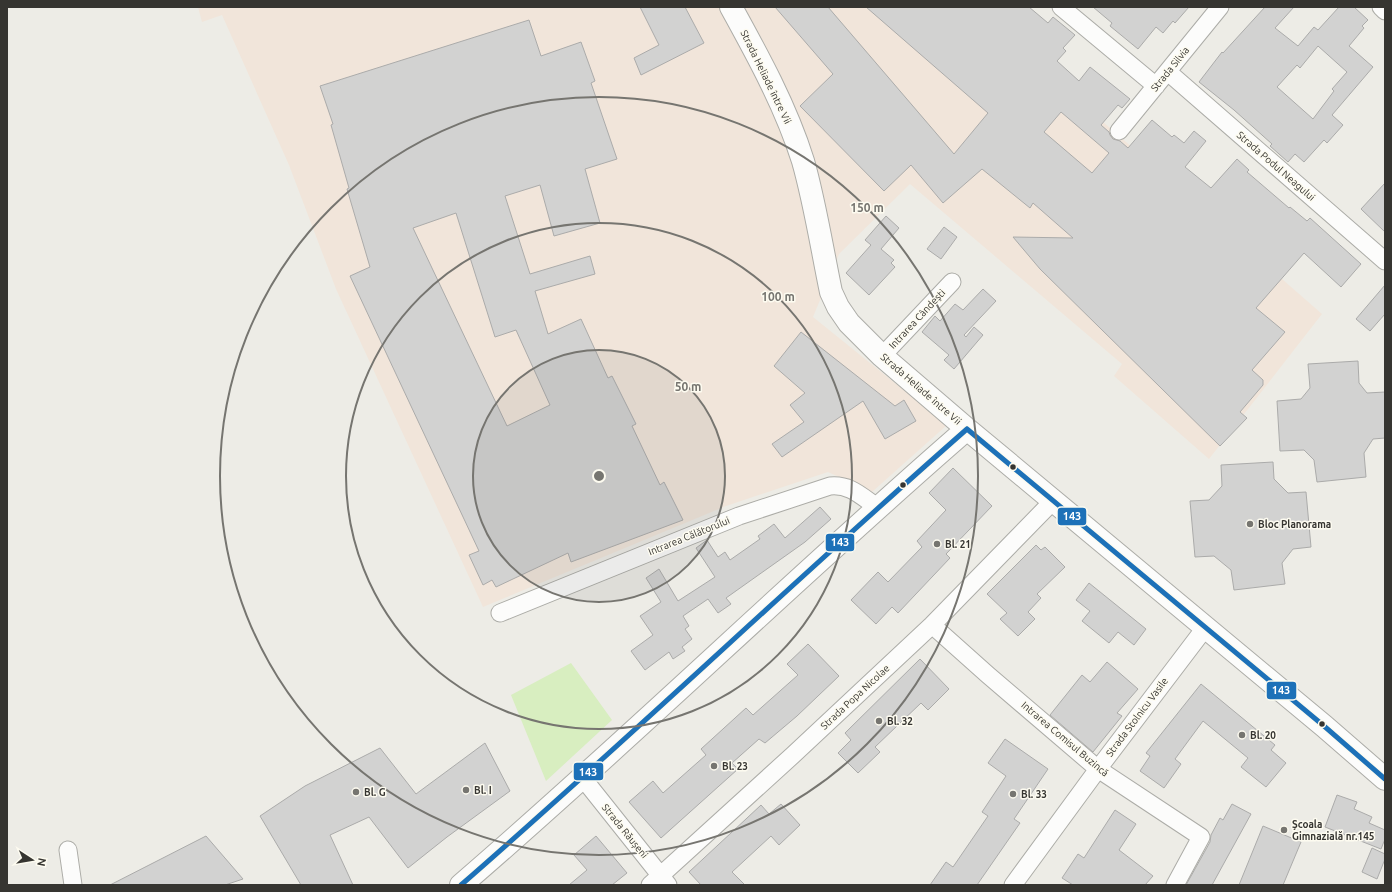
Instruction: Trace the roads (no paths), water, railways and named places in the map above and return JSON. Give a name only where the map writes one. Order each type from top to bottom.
[{"type":"main road","name":"Strada Heliade între Vii","points":[[731,7],[754,49],[786,115],[803,161],[831,292],[848,323],[882,356],[967,429],[1324,726],[1385,779]]},
{"type":"main road","points":[[461,885],[582,777],[877,508],[967,429]]},
{"type":"street","points":[[1062,7],[1156,86]]},
{"type":"street","name":"Strada Silvia","points":[[1119,132],[1220,7]]},
{"type":"street","points":[[1381,7],[1385,11]]},
{"type":"street","name":"Strada Podul Neagului","points":[[1168,72],[1385,261]]},
{"type":"street","name":"Intrarea Cândești","points":[[882,356],[952,282]]},
{"type":"street","name":"Intrarea Călătorului","points":[[500,613],[740,516],[830,486],[840,485],[850,488],[877,508]]},
{"type":"street","name":"Strada Popa Nicolae","points":[[660,882],[932,625],[1053,501]]},
{"type":"street","name":"Intrarea Comisul Buzincă","points":[[932,625],[1098,769],[1201,837],[1175,885]]},
{"type":"street","name":"Strada Stolnicu Vasile","points":[[1012,885],[1205,628]]},
{"type":"street","name":"Strada Răușeni","points":[[582,777],[660,882]]},
{"type":"street","points":[[68,850],[73,885]]},
{"type":"place","name":"Bloc Planorama","points":[[1250,524]]},
{"type":"place","name":"Bl. 21","points":[[937,544]]},
{"type":"place","name":"Bl. 32","points":[[879,721]]},
{"type":"place","name":"Bl. 20","points":[[1242,735]]},
{"type":"place","name":"Bl. 23","points":[[714,766]]},
{"type":"place","name":"Bl. I","points":[[466,790]]},
{"type":"place","name":"Bl. G","points":[[356,792]]},
{"type":"place","name":"Bl. 33","points":[[1013,794]]},
{"type":"place","name":"Școala Gimnazială nr.145","points":[[1284,830]]}]
